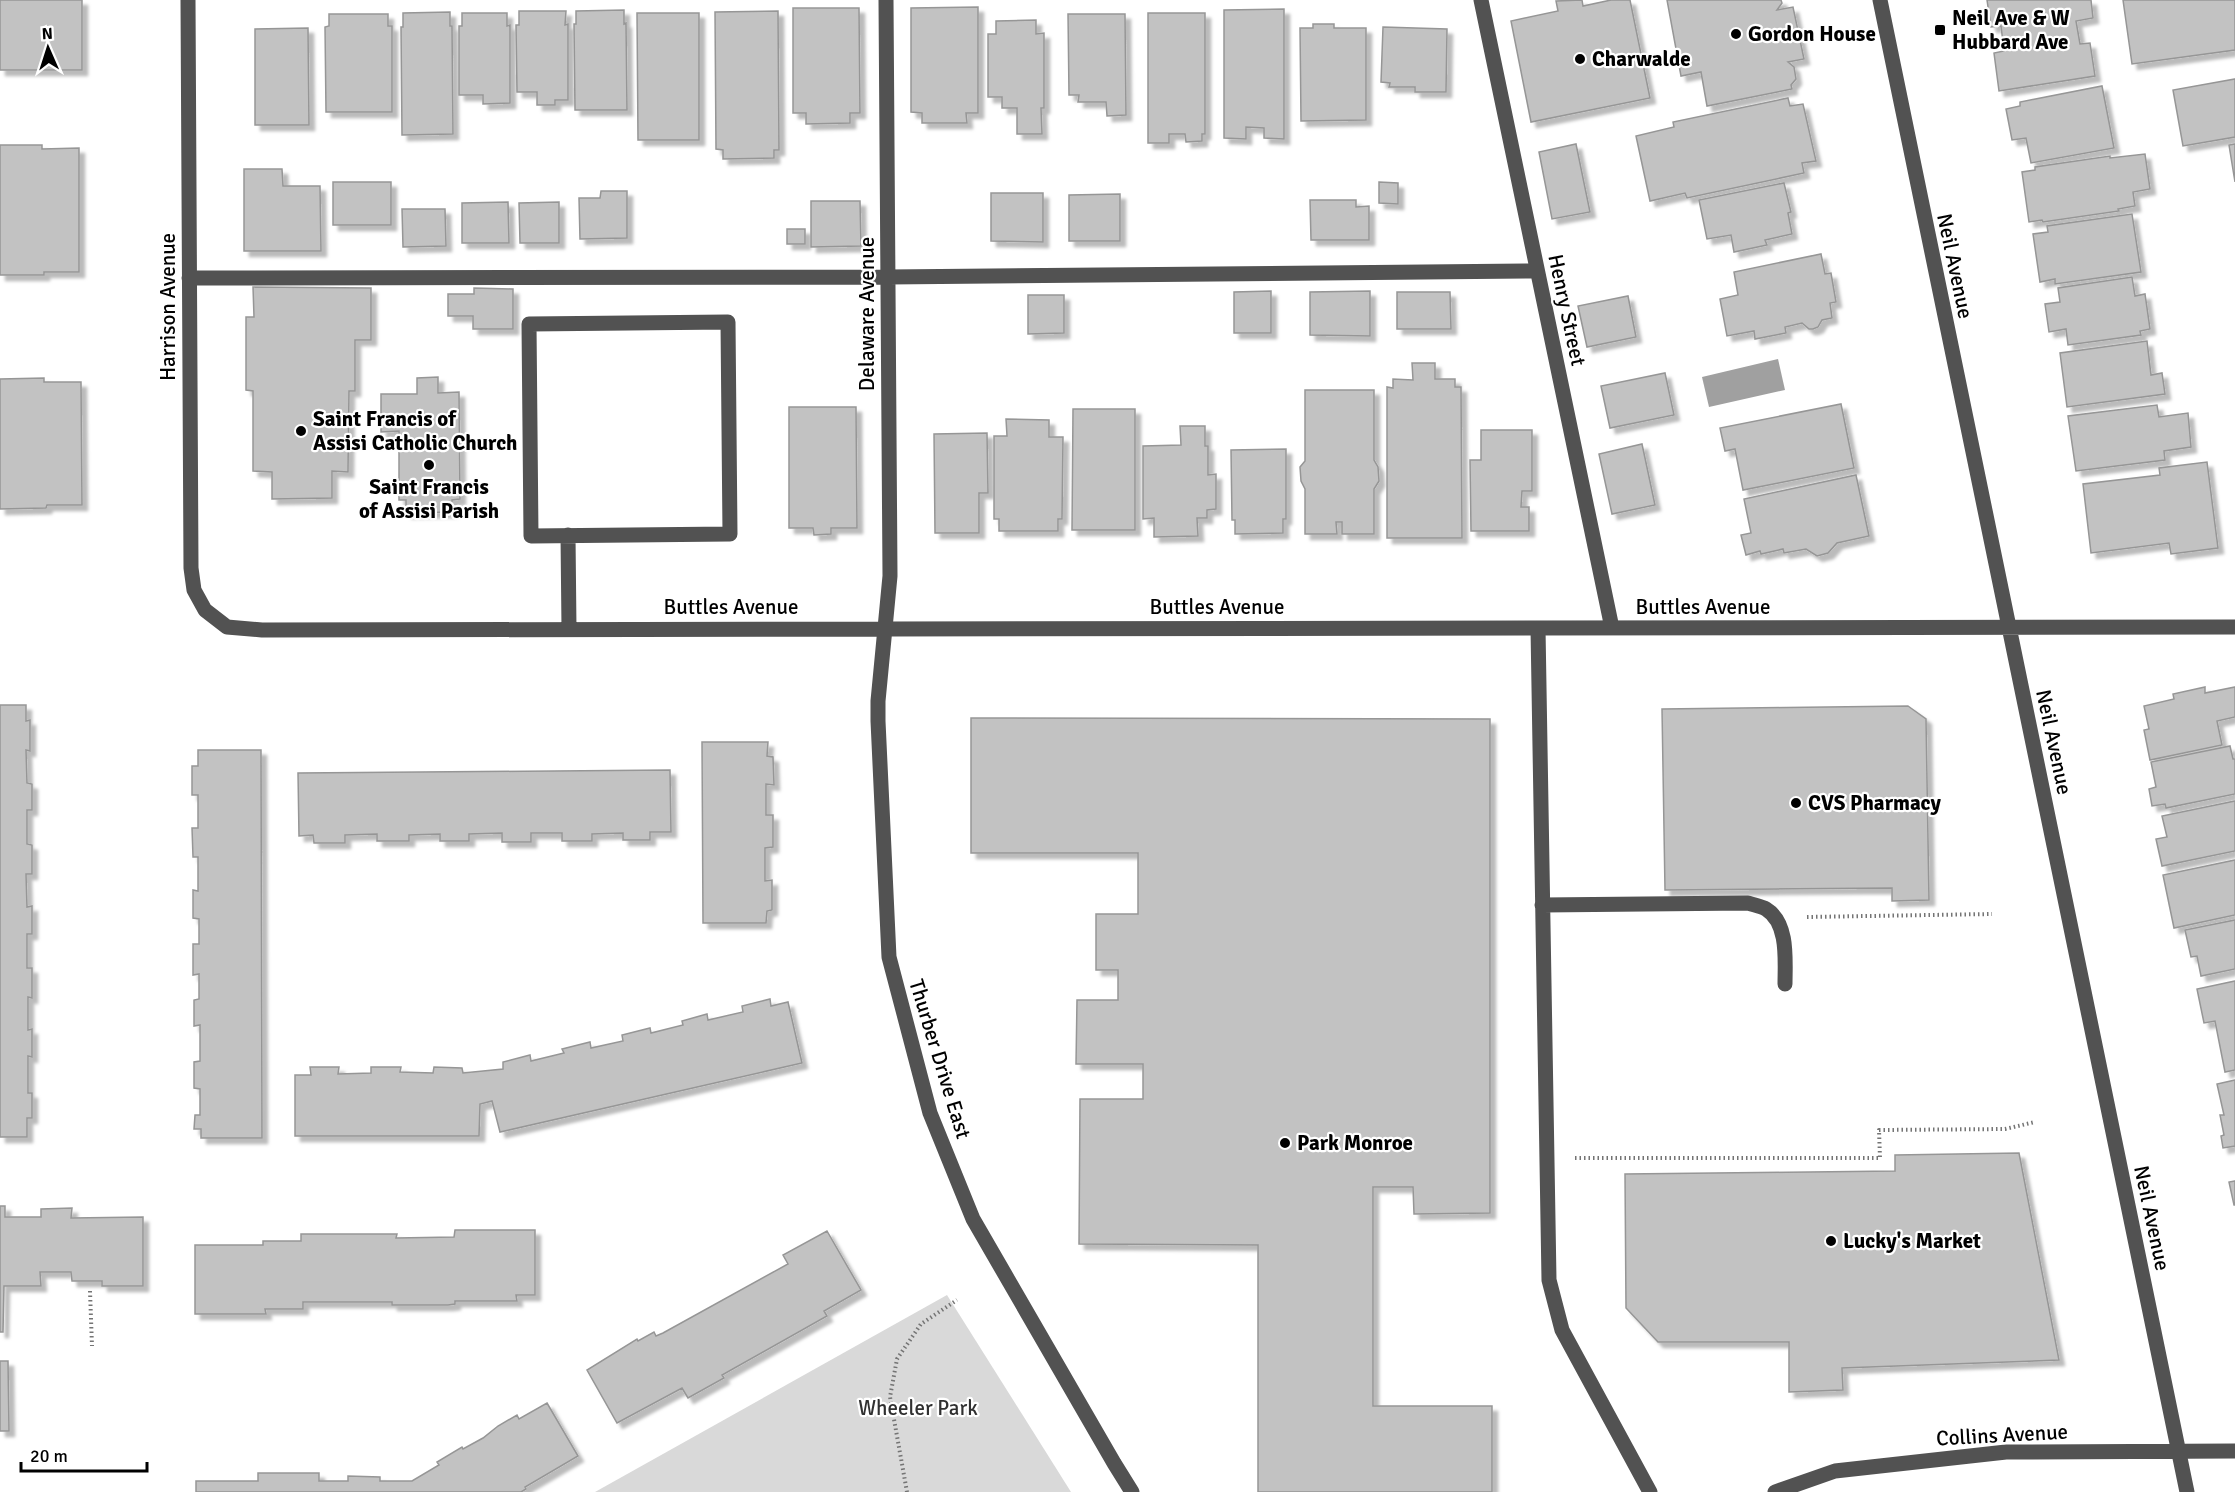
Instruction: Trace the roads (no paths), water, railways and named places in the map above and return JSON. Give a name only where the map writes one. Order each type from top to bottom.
[{"type":"street","name":"Harrison Avenue","points":[[188,0],[191,568],[194,590],[205,610]]},
{"type":"street","name":"Delaware Avenue","points":[[885,628],[890,576],[886,0]]},
{"type":"street","name":"Henry Street","points":[[1481,0],[1612,628]]},
{"type":"street","name":"Neil Avenue","points":[[1880,0],[2187,1492]]},
{"type":"street","points":[[189,278],[888,277],[1537,271]]},
{"type":"street","points":[[729,322],[730,534],[568,535],[531,536],[529,324],[729,322]]},
{"type":"street","points":[[568,535],[569,629]]},
{"type":"street","name":"Buttles Avenue","points":[[205,610],[227,627],[262,630],[2235,627]]},
{"type":"street","name":"Thurber Drive East","points":[[885,628],[878,721],[889,957],[894,985],[930,1113],[973,1219],[1113,1463],[1132,1492]]},
{"type":"street","points":[[1538,628],[1549,1280],[1562,1330],[1650,1492]]},
{"type":"street","points":[[1542,905],[1748,903],[1766,909],[1776,920],[1782,934],[1785,984]]},
{"type":"street","name":"Collins Avenue","points":[[1775,1492],[1834,1471],[2006,1452],[2235,1451]]},
{"type":"place","name":"Neil Ave & W Hubbard Ave","points":[[1940,30]]},
{"type":"place","name":"Gordon House","points":[[1736,34]]},
{"type":"place","name":"Charwalde","points":[[1580,59]]},
{"type":"place","name":"Saint Francis of Assisi Catholic Church","points":[[301,431]]},
{"type":"place","name":"Saint Francis of Assisi Parish","points":[[429,465]]},
{"type":"place","name":"CVS Pharmacy","points":[[1796,803]]},
{"type":"place","name":"Park Monroe","points":[[1285,1143]]},
{"type":"place","name":"Lucky's Market","points":[[1831,1241]]},
{"type":"park label","name":"Wheeler Park","points":[[918,1408]]}]
